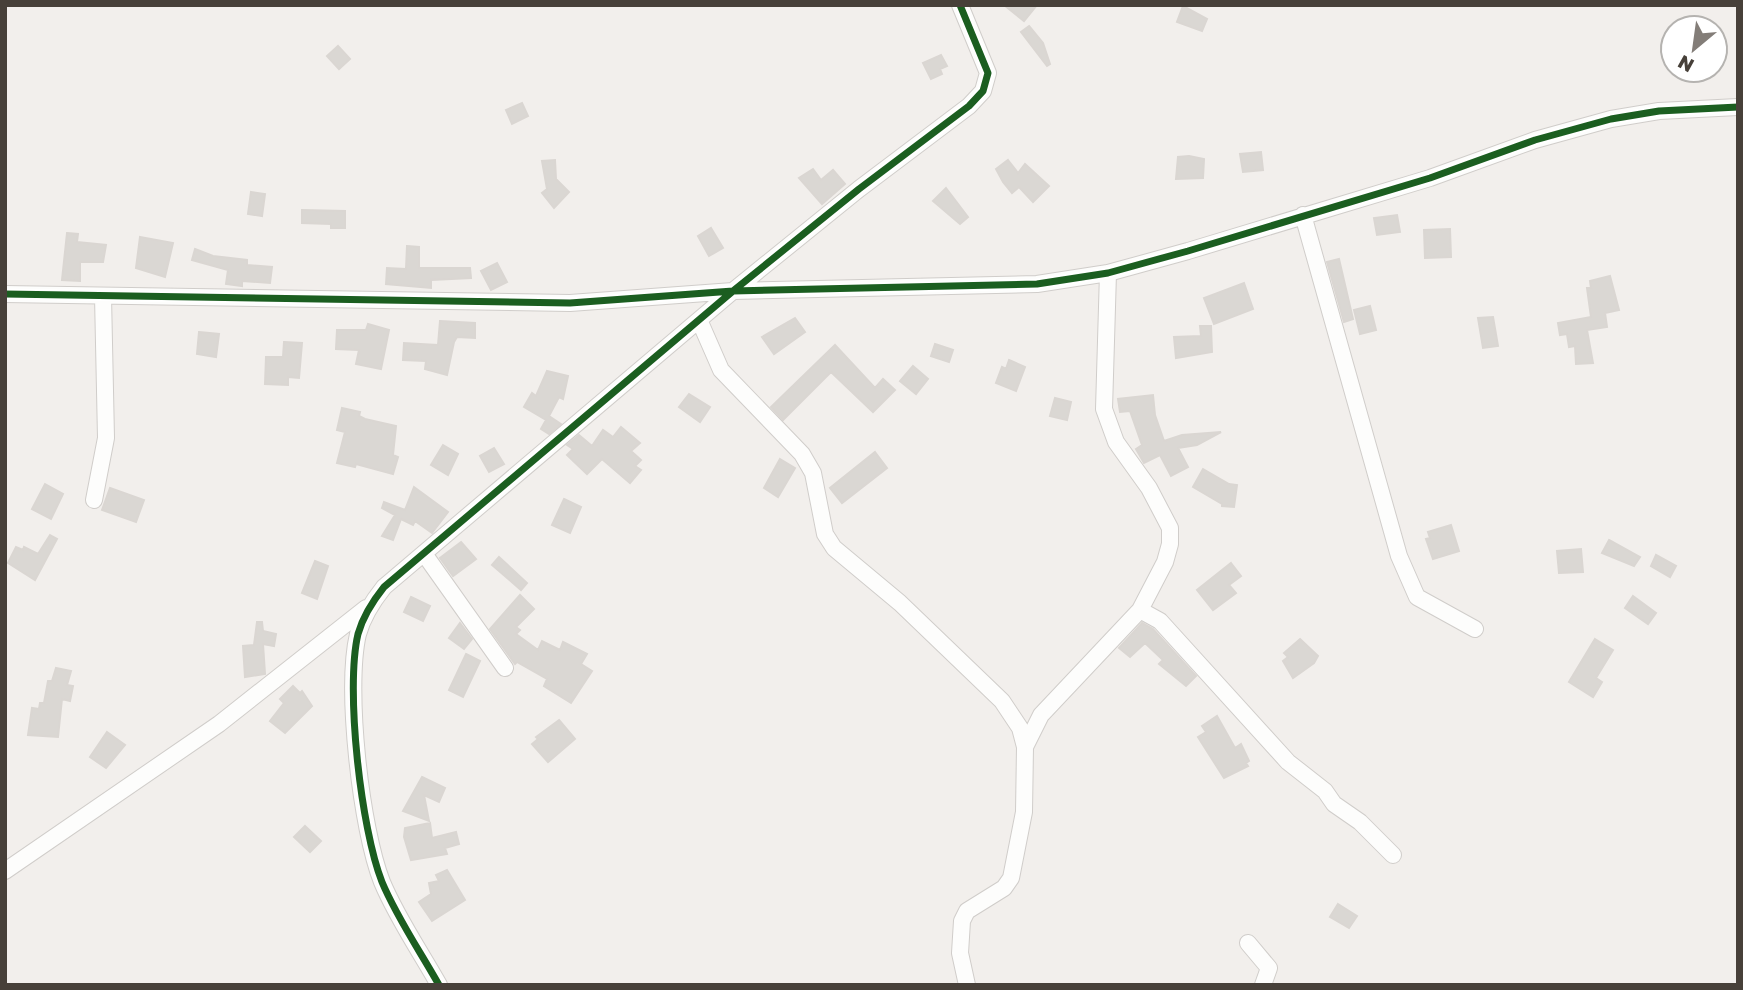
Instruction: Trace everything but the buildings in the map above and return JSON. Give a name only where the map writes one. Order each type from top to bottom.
[{"type":"street","points":[[5,871],[219,724],[370,604],[384,587],[700,322],[733,291],[976,99],[988,73],[960,5]]},
{"type":"street","points":[[5,294],[570,303],[733,291],[1037,284],[1108,273],[1430,178],[1535,140],[1611,118],[1659,111],[1738,107]]},
{"type":"street","points":[[1303,215],[1399,556],[1417,597],[1475,629]]},
{"type":"street","points":[[1025,747],[1041,715],[1140,610],[1165,562],[1170,544],[1170,528],[1149,488],[1116,442],[1104,409],[1108,273]]},
{"type":"street","points":[[94,500],[106,438],[103,296]]},
{"type":"street","points":[[700,322],[721,370],[802,454],[813,474],[825,534],[834,548],[900,603],[1002,701],[1020,727],[1025,747],[1024,812],[1011,878],[1004,888],[967,911],[962,922],[960,953],[967,985]]},
{"type":"street","points":[[425,555],[505,668]]},
{"type":"street","points":[[370,604],[358,633],[354,660],[357,754],[372,840],[390,898],[439,985]]},
{"type":"street","points":[[1140,610],[1160,621],[1288,762],[1325,791],[1334,804],[1360,822],[1393,855]]},
{"type":"street","points":[[1248,943],[1269,968],[1263,985]]},
{"type":"cycle path","points":[[439,985],[382,882],[368,829],[357,759],[353,688],[354,658],[365,615],[384,587],[733,291],[859,189],[969,106],[983,91],[988,73],[960,5]]},
{"type":"cycle path","points":[[5,294],[570,303],[733,291],[1037,284],[1108,273],[1188,251],[1430,178],[1535,140],[1611,119],[1659,111],[1738,107]]}]
